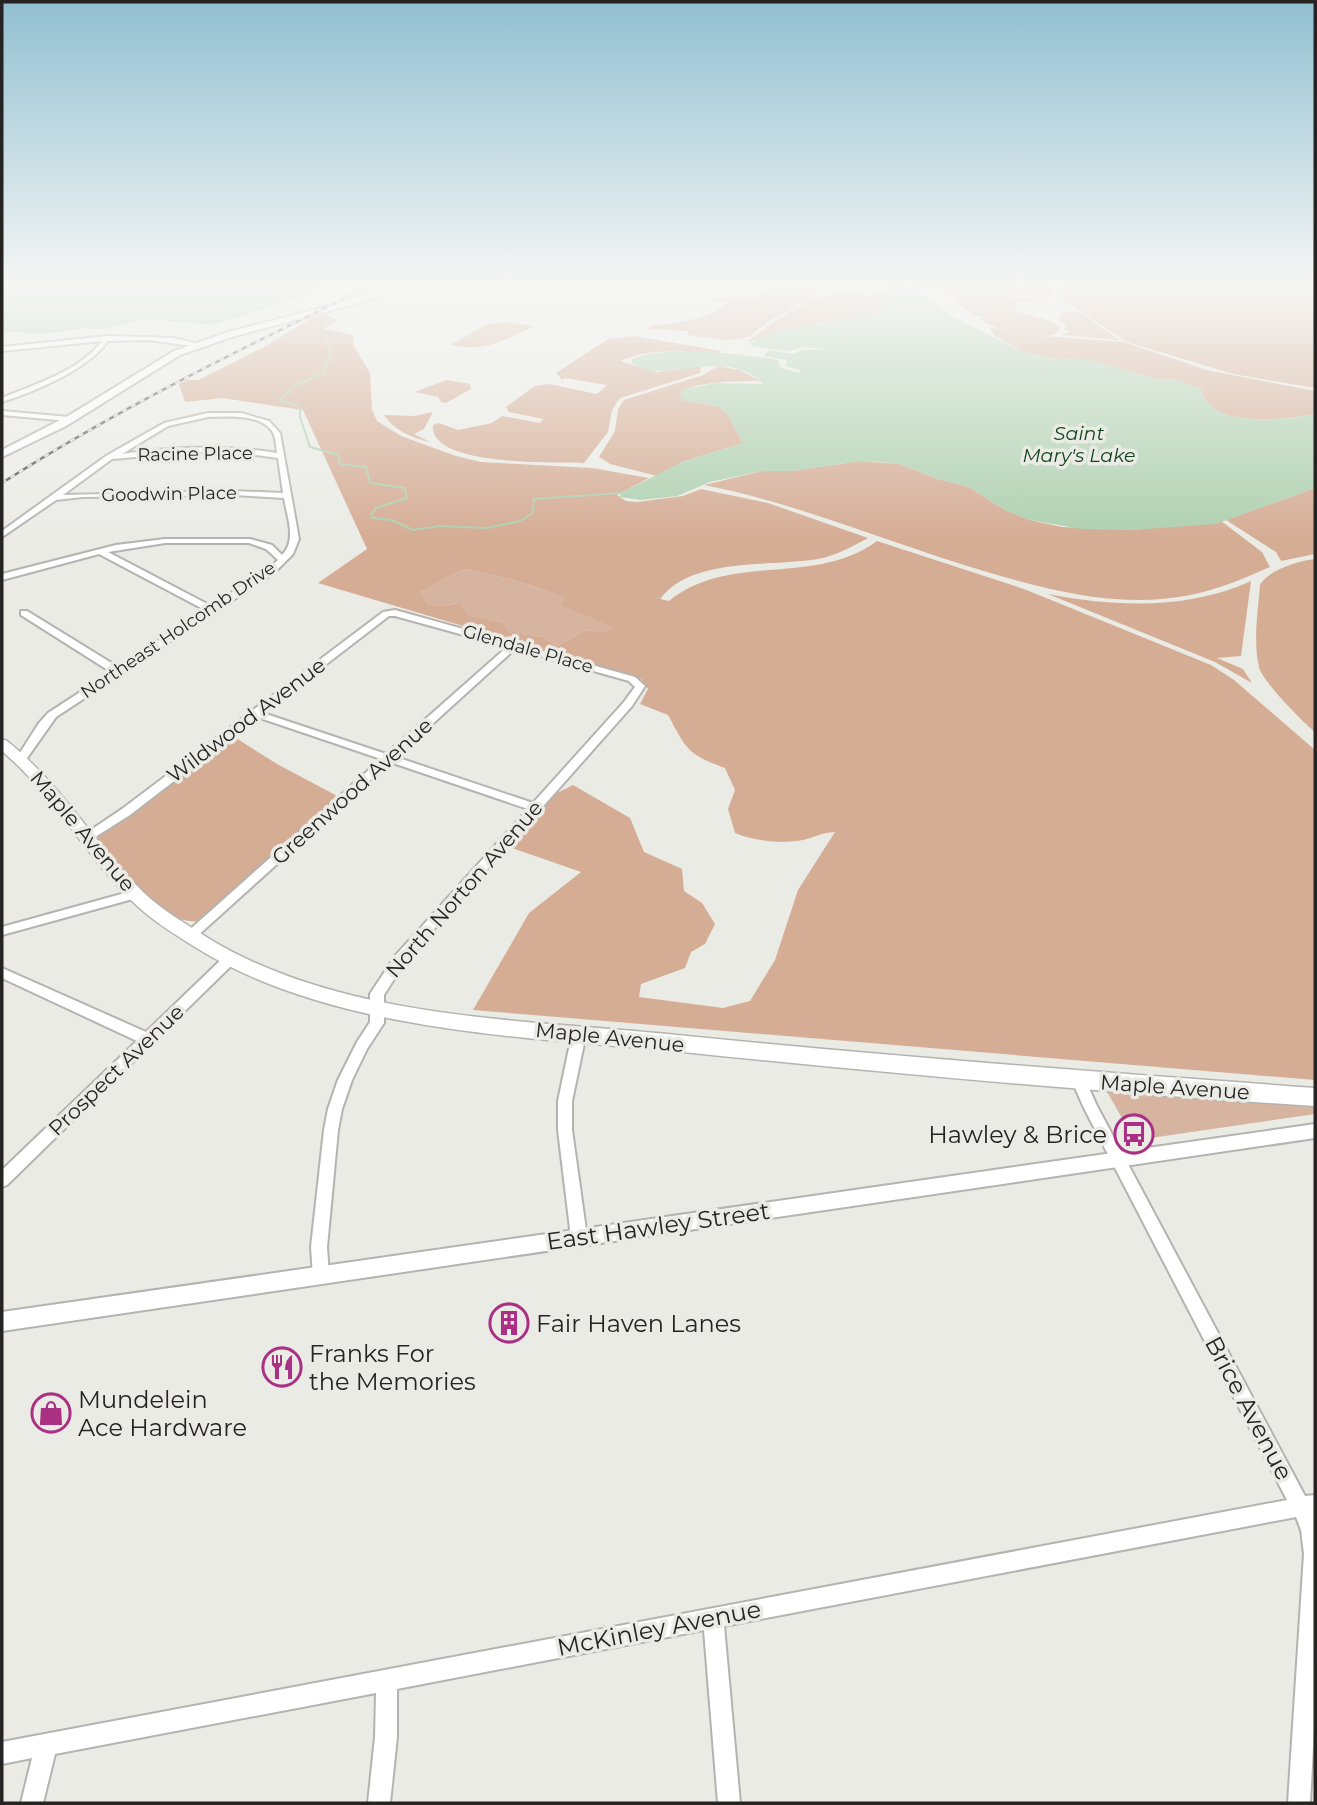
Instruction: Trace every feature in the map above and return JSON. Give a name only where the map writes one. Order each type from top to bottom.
[{"type":"main road","points":[[2,454],[69,419],[143,371]]},
{"type":"main road","name":"Maple Avenue","points":[[2,744],[49,787],[136,894],[190,936],[230,959],[292,986],[357,1006],[426,1018],[881,1064],[1315,1097]]},
{"type":"street","points":[[2,400],[65,371]]},
{"type":"street","points":[[2,413],[69,419]]},
{"type":"street","name":"Northeast Holcomb Drive","points":[[21,760],[30,750],[44,722],[283,560],[295,539],[277,433],[267,422],[241,415],[208,415],[166,424],[109,458]]},
{"type":"street","name":"Racine Place","points":[[109,458],[148,453],[248,452],[281,456]]},
{"type":"street","points":[[2,535],[109,458]]},
{"type":"street","name":"Goodwin Place","points":[[49,499],[82,495],[151,494],[263,493],[288,496]]},
{"type":"street","points":[[2,577],[100,551],[148,542],[240,540],[269,547],[283,560]]},
{"type":"street","points":[[100,551],[211,610]]},
{"type":"street","points":[[24,613],[117,671]]},
{"type":"street","name":"Wildwood Avenue","points":[[88,836],[126,812],[381,617],[392,613],[407,616]]},
{"type":"street","name":"Glendale Place","points":[[407,616],[632,679],[640,686],[638,692]]},
{"type":"street","name":"Greenwood Avenue","points":[[190,936],[513,646]]},
{"type":"street","name":"North Norton Avenue","points":[[321,1276],[319,1247],[331,1130],[345,1080],[377,1023],[377,995],[400,959],[638,692]]},
{"type":"street","points":[[254,713],[534,807]]},
{"type":"street","points":[[2,931],[136,894]]},
{"type":"street","name":"Prospect Avenue","points":[[2,1180],[230,959]]},
{"type":"street","points":[[2,973],[147,1039]]},
{"type":"street","points":[[579,1034],[565,1101],[565,1130],[579,1237]]},
{"type":"street","name":"Brice Avenue","points":[[1079,1081],[1117,1159],[1308,1505],[1314,1554],[1299,1803]]},
{"type":"street","name":"East Hawley Street","points":[[2,1322],[1315,1131]]},
{"type":"street","name":"McKinley Avenue","points":[[2,1753],[1308,1505]]},
{"type":"street","points":[[713,1618],[729,1803]]},
{"type":"street","points":[[379,1803],[386,1737],[387,1679]]},
{"type":"street","points":[[32,1803],[47,1744]]},
{"type":"shaded area","points":[[216,371],[369,371],[372,410],[377,421],[401,436],[456,456],[481,462],[592,468],[649,478],[617,495],[626,501],[637,502],[683,496],[701,489],[768,503],[868,538],[823,558],[713,569],[693,575],[675,585],[660,599],[669,601],[693,586],[718,577],[827,563],[853,555],[877,541],[1024,589],[1211,665],[1234,680],[1315,750],[1315,1080],[473,1010],[529,913],[581,872],[512,848],[555,794],[573,785],[630,818],[644,852],[682,869],[684,891],[702,903],[715,924],[705,944],[691,952],[685,968],[641,984],[639,997],[723,1008],[750,1001],[775,960],[798,890],[835,832],[786,842],[759,840],[735,833],[728,809],[735,790],[725,768],[703,759],[689,749],[668,715],[640,704],[648,689],[641,679],[318,583],[367,549],[303,410],[222,398],[185,402],[179,384],[187,380],[198,380]],"holes":[[[466,569],[527,584],[563,598],[560,606],[613,627],[605,632],[586,630],[557,646],[544,637],[508,632],[501,622],[467,615],[460,603],[438,606],[427,603],[420,592]]]},
{"type":"shaded area","points":[[700,371],[620,398],[612,410],[608,432],[584,463],[523,462],[471,455],[451,449],[437,439],[433,425],[439,423],[458,430],[492,423],[502,416],[540,423],[543,419],[509,412],[506,407],[535,386],[549,384],[597,394],[607,385],[565,378],[562,380],[556,373]]},
{"type":"shaded area","points":[[709,371],[742,371],[760,381],[705,384],[694,386],[680,394],[683,400],[718,406],[727,413],[743,443],[682,462],[657,476],[610,464],[599,457],[615,431],[618,409],[624,400]]},
{"type":"shaded area","points":[[1129,371],[1213,371],[1315,391],[1315,414],[1268,419],[1232,416],[1218,411],[1207,402],[1201,389],[1179,380],[1157,379]]},
{"type":"shaded area","points":[[1224,371],[1315,371],[1315,388]]},
{"type":"shaded area","points":[[446,380],[470,384],[471,389],[446,403],[441,402],[438,397],[415,392]]},
{"type":"shaded area","points":[[433,412],[424,429],[414,434],[430,442],[404,433],[384,415],[414,416]]},
{"type":"shaded area","points":[[860,461],[900,464],[938,479],[969,487],[1005,510],[1030,520],[1062,527],[1133,530],[1221,521],[1262,552],[1270,567],[1218,588],[1185,596],[1135,600],[1085,596],[987,572],[811,513],[704,485],[762,471],[791,471]]},
{"type":"shaded area","points":[[1315,488],[1315,554],[1281,561],[1276,552],[1226,520]]},
{"type":"shaded area","points":[[1315,559],[1315,732],[1267,682],[1259,667],[1256,636],[1260,585],[1284,567]]},
{"type":"shaded area","points":[[466,569],[539,588],[563,598],[560,606],[614,627],[605,632],[586,630],[557,646],[544,637],[507,632],[501,622],[466,615],[459,603],[438,606],[427,603],[420,592]]},
{"type":"shaded area","points":[[1251,581],[1241,656],[1217,658],[1243,669],[1252,683],[1215,662],[1048,594],[1099,602],[1151,603],[1202,597]]},
{"type":"shaded area","points":[[228,733],[277,764],[343,799],[207,921],[171,917],[156,909],[129,886],[94,843],[109,824]]},
{"type":"shaded area","points":[[1106,1090],[1315,1104],[1315,1114],[1144,1139],[1140,1131],[1130,1132]]},
{"type":"water","name":"Saint Mary's Lake","points":[[744,371],[1129,371],[1157,379],[1179,380],[1201,389],[1206,402],[1217,411],[1232,416],[1268,419],[1315,414],[1315,488],[1216,524],[1133,530],[1081,529],[1030,520],[1005,510],[969,487],[938,479],[900,464],[881,462],[860,461],[791,471],[762,471],[710,482],[677,496],[641,500],[620,497],[621,493],[682,462],[743,443],[727,413],[718,406],[683,400],[680,394],[682,390],[716,383],[763,384]]},
{"type":"waterway","points":[[324,371],[296,385],[279,400],[300,406],[300,417],[310,447],[339,455],[340,464],[366,467],[370,483],[405,488],[407,498],[376,508],[371,515],[373,518],[392,520],[413,530],[440,526],[487,528],[520,521],[533,513],[534,499],[621,493]]},
{"type":"railway","points":[[2,483],[91,429],[199,371]]},
{"type":"place","name":"Hawley & Brice","points":[[1134,1134]]},
{"type":"place","name":"Fair Haven Lanes","points":[[509,1323]]},
{"type":"place","name":"Franks For the Memories","points":[[282,1367]]},
{"type":"place","name":"Mundelein Ace Hardware","points":[[51,1413]]}]
